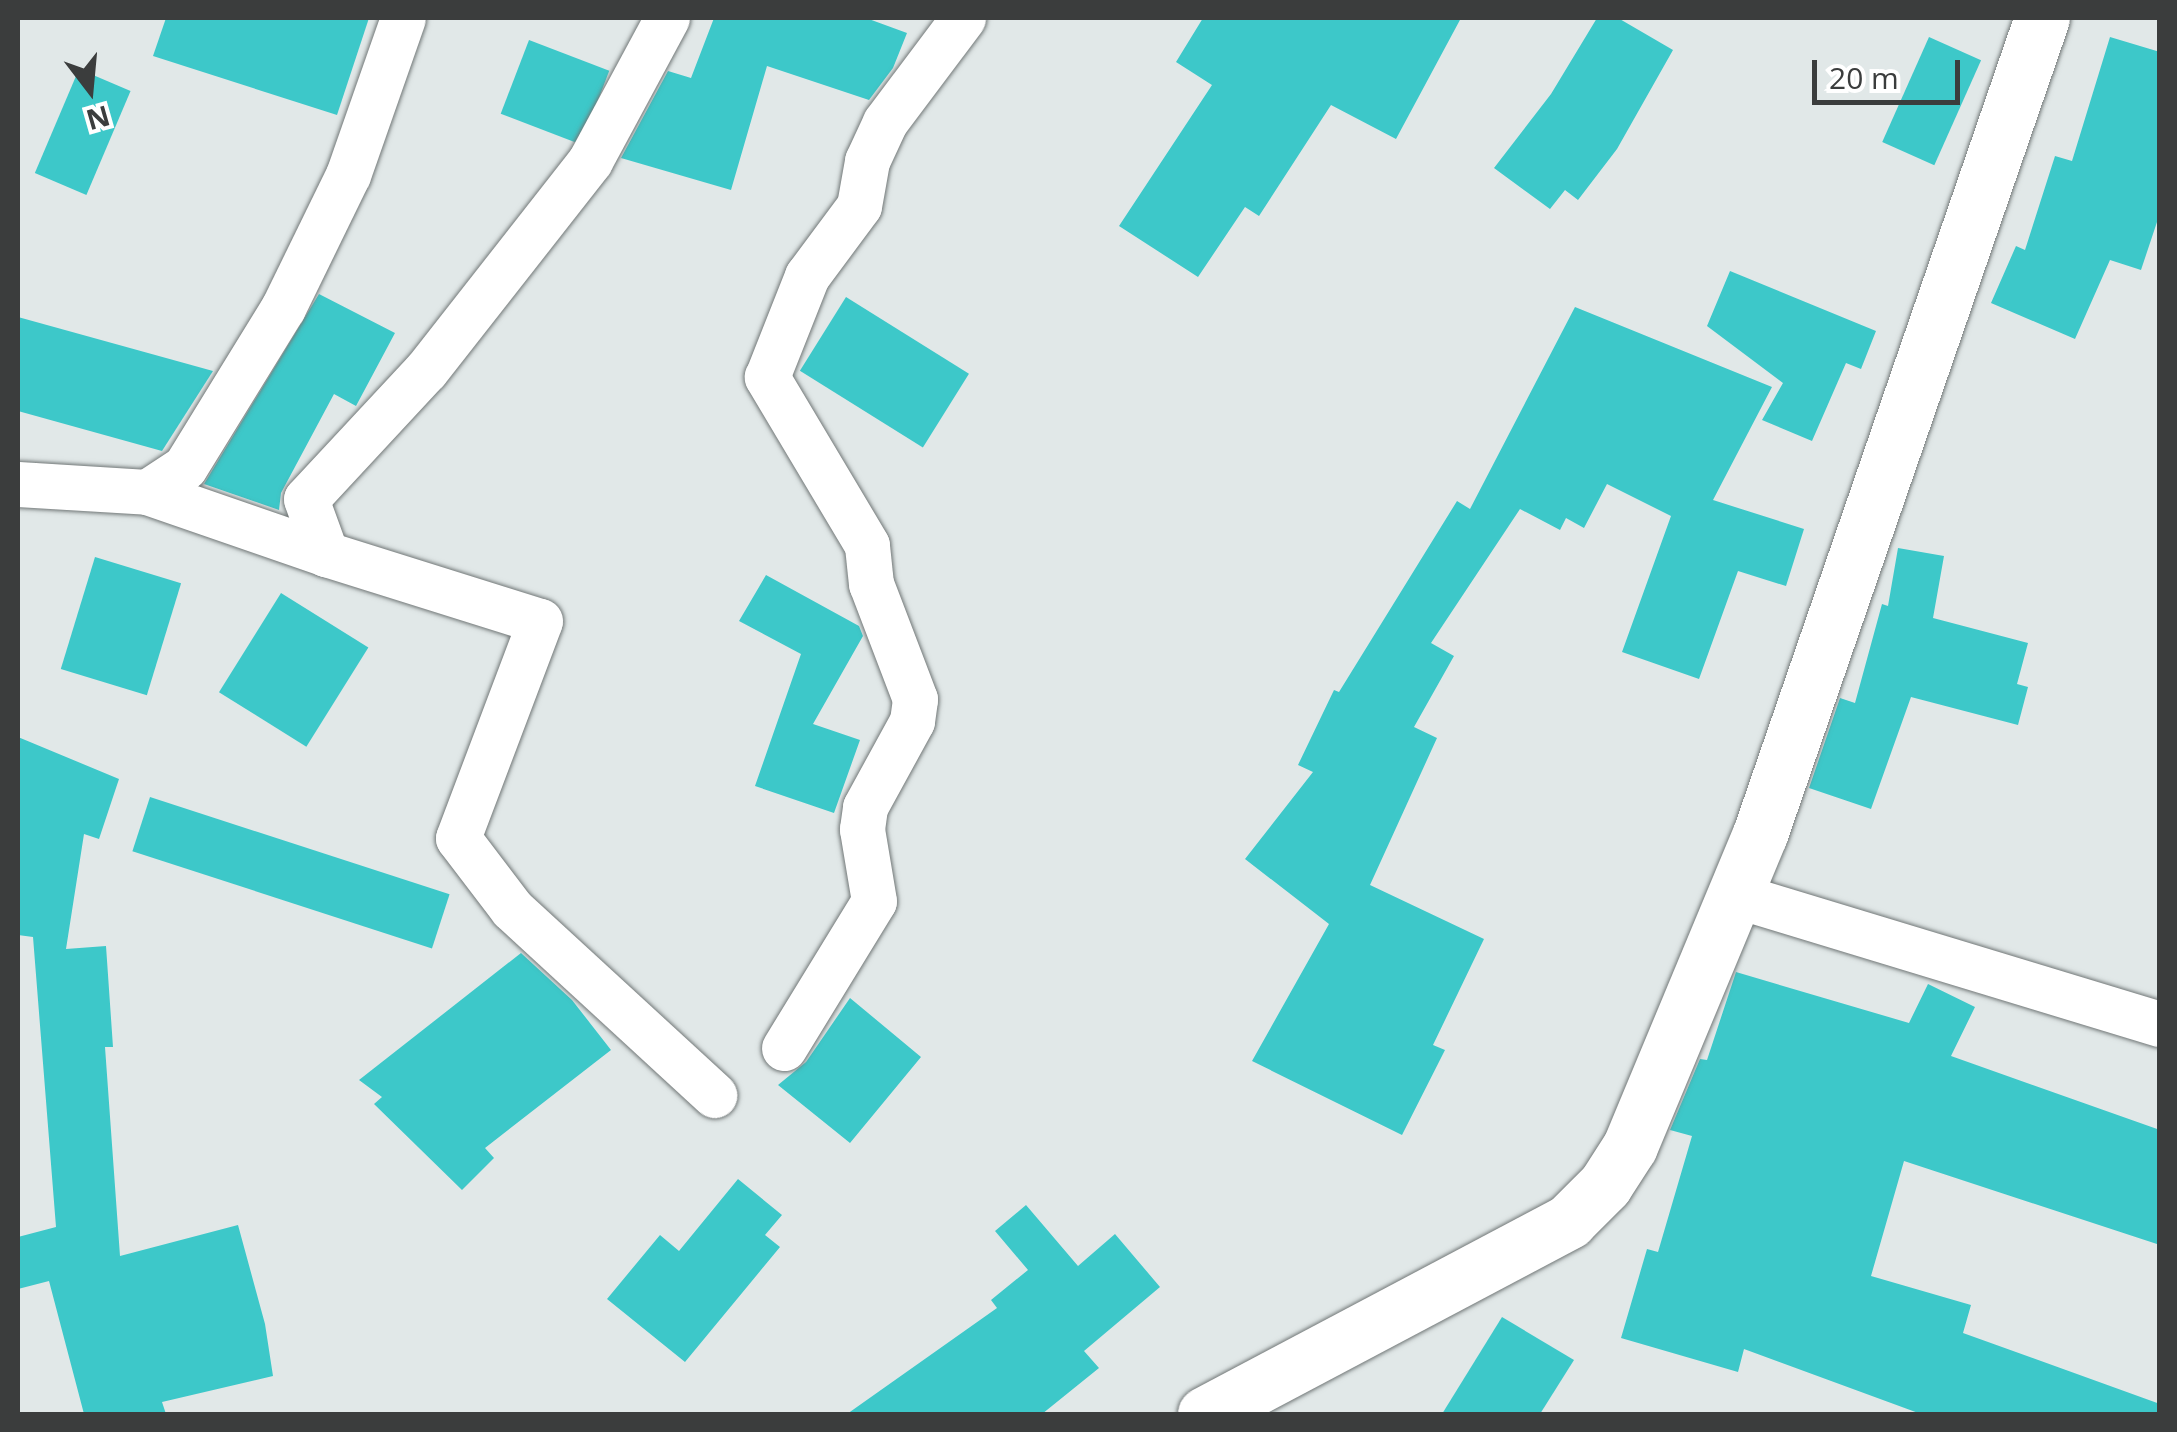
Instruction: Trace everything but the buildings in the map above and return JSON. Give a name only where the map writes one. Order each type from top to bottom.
[{"type":"street","points":[[146,492],[185,467],[283,308],[348,175],[403,18]]},
{"type":"street","points":[[326,554],[306,499],[426,370],[590,161],[667,18]]},
{"type":"street","points":[[784,1048],[874,901],[862,830],[866,807],[912,721],[915,699],[872,584],[867,545],[768,377],[806,276],[859,206],[867,161],[885,122],[962,18]]},
{"type":"street","points":[[1205,1414],[1568,1221],[1606,1185],[1630,1146],[1735,895],[2042,18]]},
{"type":"street","points":[[18,484],[146,492],[540,621],[458,838],[512,910],[714,1095]]},
{"type":"street","points":[[1735,895],[2160,1024]]}]
